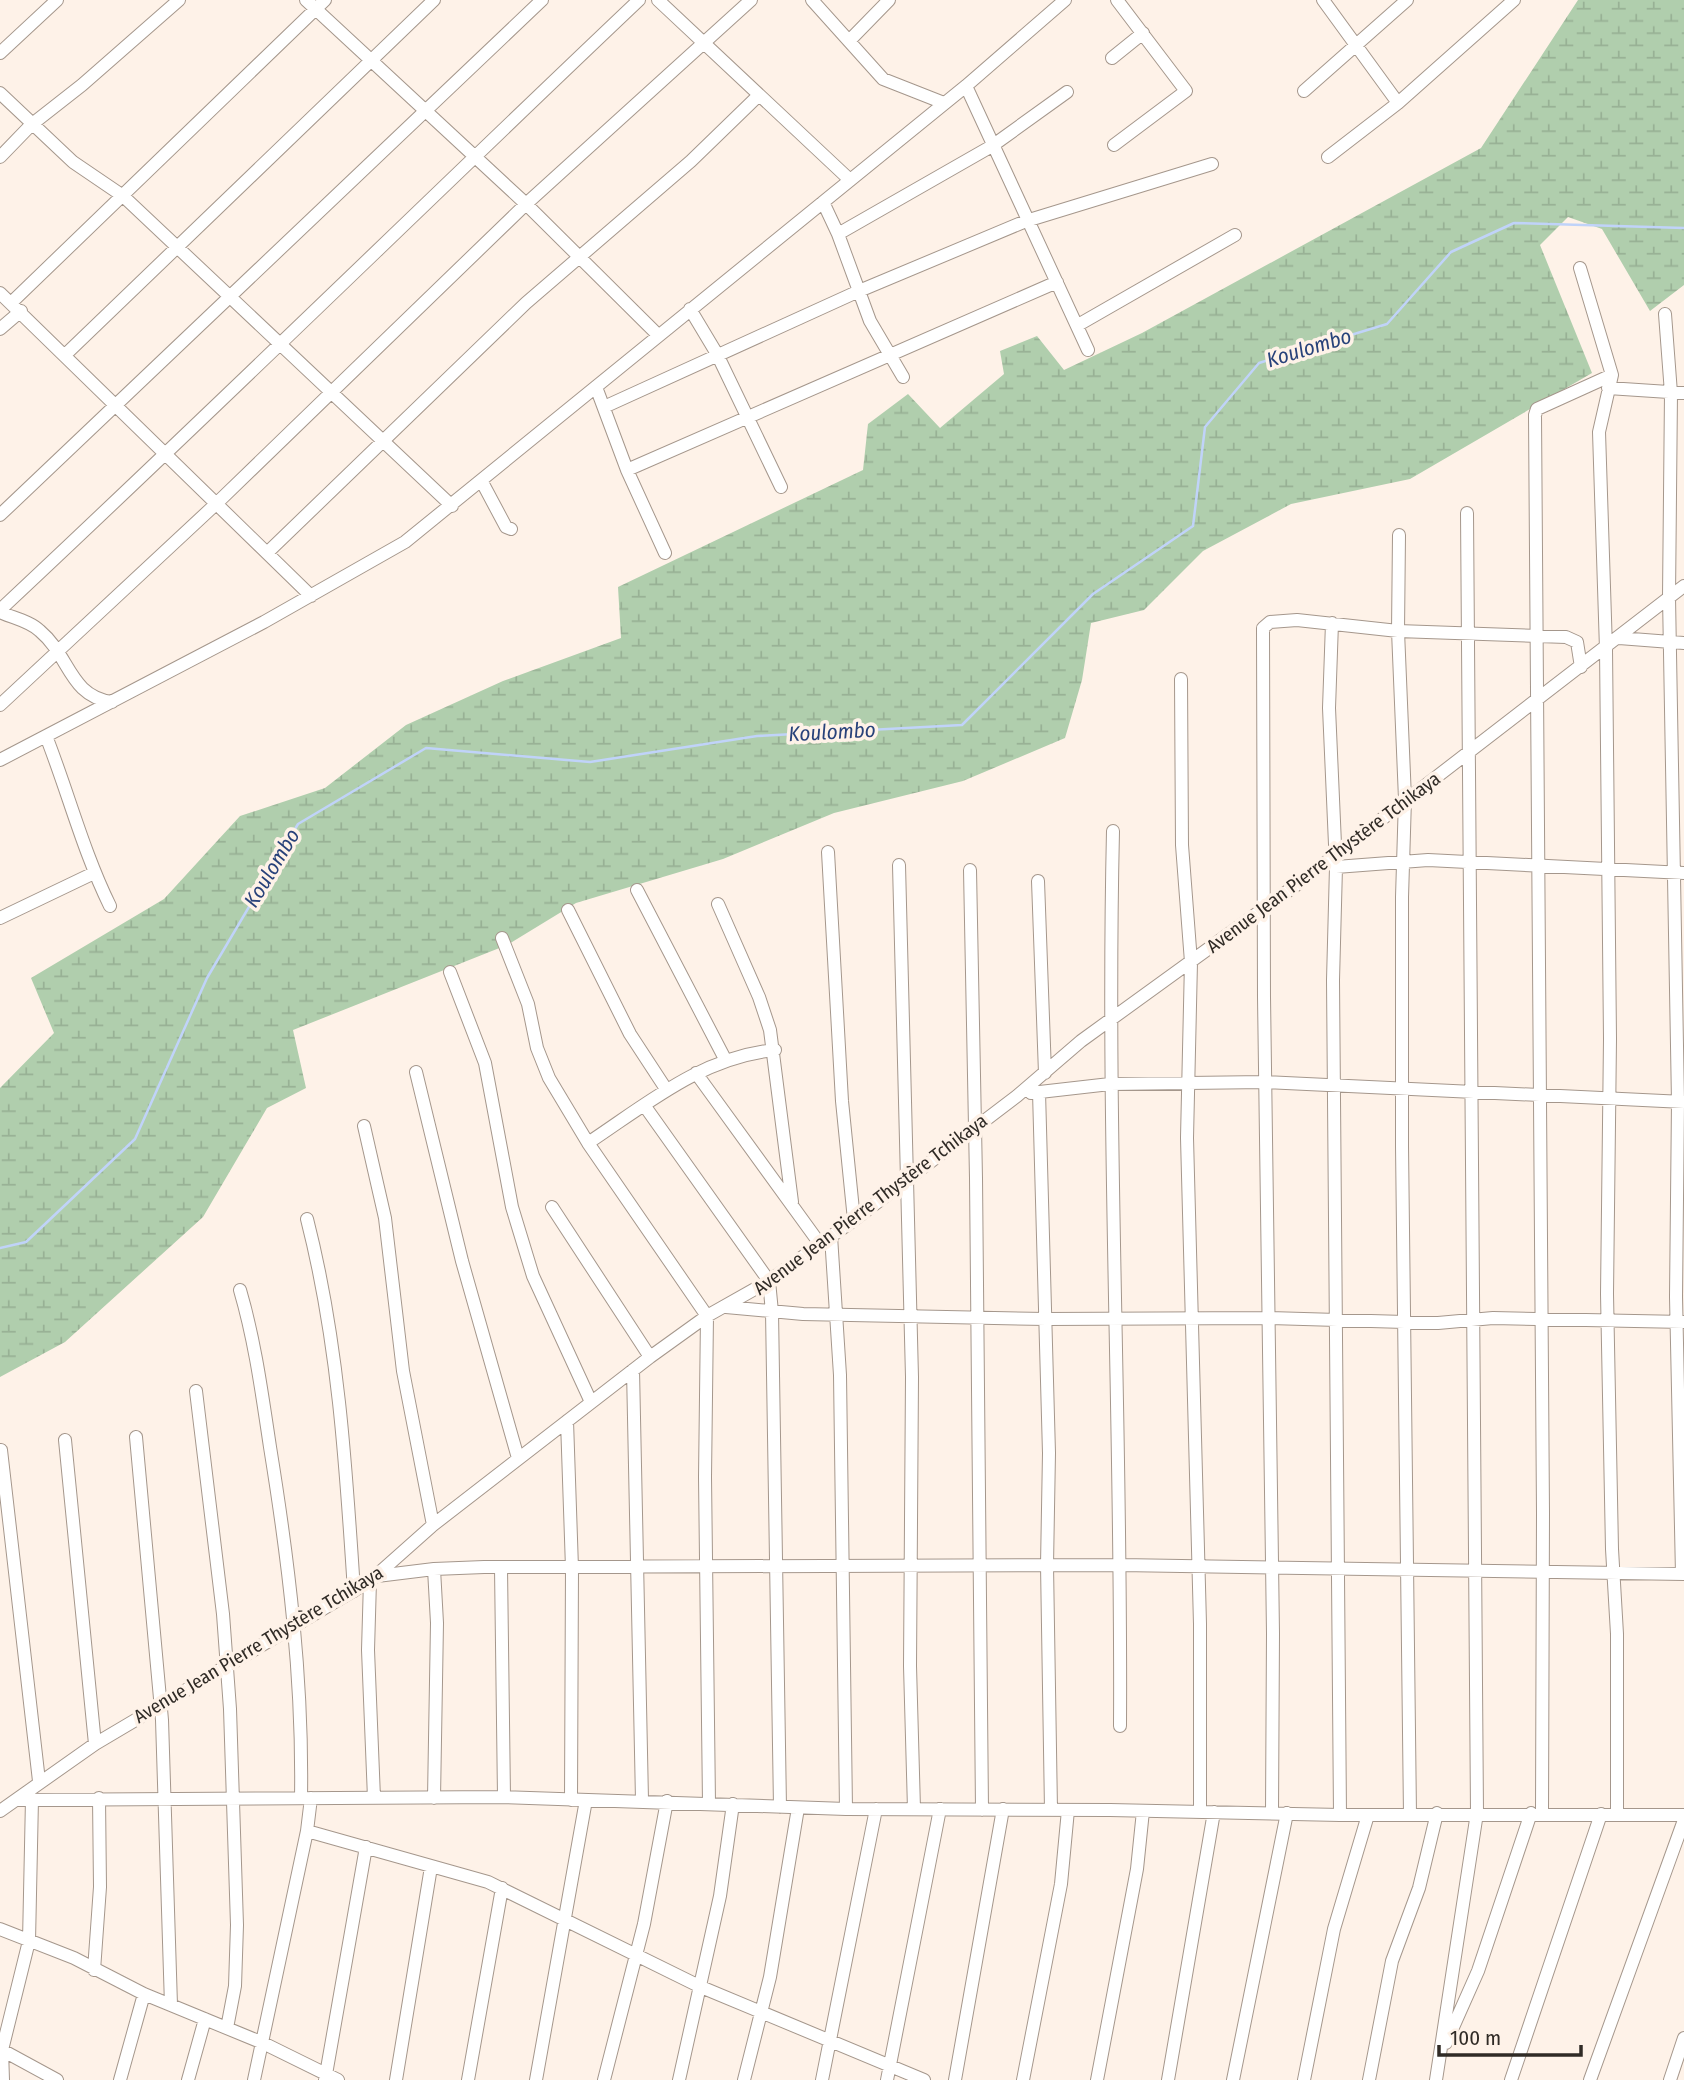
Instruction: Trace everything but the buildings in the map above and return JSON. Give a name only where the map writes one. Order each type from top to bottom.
[{"type":"street","points":[[0,53],[57,0]]},
{"type":"street","points":[[0,158],[31,125],[82,85],[179,0]]},
{"type":"street","points":[[65,355],[434,0]]},
{"type":"street","points":[[0,515],[424,109],[542,0]]},
{"type":"street","points":[[113,702],[98,700],[83,692],[57,650],[39,629],[0,611],[167,455],[474,155],[639,0]]},
{"type":"street","points":[[658,0],[850,180]]},
{"type":"street","points":[[0,705],[217,503],[526,204],[751,0]]},
{"type":"street","points":[[812,0],[883,79],[944,103]]},
{"type":"street","points":[[849,41],[889,0]]},
{"type":"street","points":[[1,759],[311,596],[405,542],[965,86],[1065,0]]},
{"type":"street","points":[[1114,145],[1186,91],[1117,0]]},
{"type":"street","points":[[1323,0],[1398,103]]},
{"type":"street","points":[[1304,91],[1407,0]]},
{"type":"street","points":[[1328,157],[1398,103],[1514,0]]},
{"type":"street","points":[[0,329],[16,307],[123,196],[315,3],[526,204],[658,335]]},
{"type":"street","points":[[1112,58],[1143,33]]},
{"type":"street","points":[[965,86],[1088,350]]},
{"type":"street","points":[[838,234],[992,146],[1067,92]]},
{"type":"street","points":[[0,93],[73,162],[123,196],[383,438],[452,506]]},
{"type":"street","points":[[268,552],[383,438],[526,303],[691,161],[758,96]]},
{"type":"street","points":[[604,407],[859,291],[1026,221],[1212,164]]},
{"type":"street","points":[[823,202],[838,234],[870,321],[903,377]]},
{"type":"street","points":[[1078,325],[1235,235]]},
{"type":"street","points":[[1580,268],[1612,374],[1599,432],[1606,649],[1610,1099],[1608,1322],[1613,1574],[1617,1634],[1617,1814]]},
{"type":"street","points":[[627,470],[1057,282]]},
{"type":"street","points":[[0,293],[311,596]]},
{"type":"street","points":[[690,309],[717,354],[781,487]]},
{"type":"street","points":[[374,1798],[368,1650],[373,1578],[434,1569],[638,1566],[706,1568],[1121,1565],[1271,1570],[1338,1568],[1683,1574],[1677,643],[1669,597],[1678,393],[1665,314]]},
{"type":"street","points":[[1440,2055],[1478,1970],[1536,1813],[1542,1573],[1535,411],[1612,374]]},
{"type":"street","points":[[596,387],[627,470],[664,553]]},
{"type":"street","points":[[1608,388],[1678,393]]},
{"type":"street","points":[[482,482],[506,527],[512,529]]},
{"type":"street","points":[[1436,2080],[1477,1813],[1467,513]]},
{"type":"street","points":[[1399,535],[1398,631],[1405,799],[1402,1088],[1410,1815]]},
{"type":"street","name":"Avenue Jean Pierre Thystère Tchikaya","points":[[0,1811],[95,1744],[373,1578],[433,1525],[650,1357],[706,1316],[769,1281],[854,1220],[974,1126],[1017,1096],[1110,1020],[1336,861],[1405,799],[1606,649],[1684,586]]},
{"type":"street","points":[[1272,1812],[1263,910],[1263,628],[1265,624],[1278,621],[1332,623],[1398,631],[1573,638],[1581,650],[1581,667]]},
{"type":"street","points":[[1332,623],[1329,708],[1336,861],[1334,1088],[1340,1815]]},
{"type":"street","points":[[1619,638],[1677,643]]},
{"type":"street","points":[[1181,679],[1182,845],[1191,962],[1187,1138],[1196,1568],[1200,1624],[1200,1811]]},
{"type":"street","points":[[46,736],[72,802],[94,873],[110,906]]},
{"type":"street","points":[[1113,831],[1110,1084],[1121,1565],[1120,1726]]},
{"type":"street","points":[[828,852],[842,1101],[854,1220]]},
{"type":"street","points":[[1336,861],[1470,862],[1679,872]]},
{"type":"street","points":[[899,865],[908,1179],[915,1809]]},
{"type":"street","points":[[970,870],[978,1316],[982,1810]]},
{"type":"street","points":[[0,918],[94,873]]},
{"type":"street","points":[[1038,881],[1045,1073]]},
{"type":"street","points":[[637,890],[725,1059]]},
{"type":"street","points":[[718,904],[759,998],[775,1050],[792,1202]]},
{"type":"street","points":[[568,910],[630,1034],[666,1090]]},
{"type":"street","points":[[502,938],[528,1004],[542,1065],[588,1143],[706,1316],[709,1803]]},
{"type":"street","points":[[450,972],[485,1063],[512,1207],[533,1276],[591,1402]]},
{"type":"street","points":[[588,1143],[696,1073],[725,1059],[775,1050]]},
{"type":"street","points":[[416,1072],[462,1261],[518,1458]]},
{"type":"street","points":[[696,1073],[792,1202],[826,1240],[837,1315],[846,1809]]},
{"type":"street","points":[[1017,1096],[1110,1084],[1265,1082],[1334,1088],[1471,1090],[1538,1097],[1681,1102]]},
{"type":"street","points":[[1039,1092],[1046,1319],[1051,1810]]},
{"type":"street","points":[[643,1105],[769,1281],[772,1311],[780,1807]]},
{"type":"street","points":[[363,1126],[385,1218],[403,1371],[433,1525]]},
{"type":"street","points":[[552,1207],[650,1357]]},
{"type":"street","points":[[307,1219],[320,1269],[337,1391],[354,1591]]},
{"type":"street","points":[[240,1290],[253,1343],[295,1626],[307,1830],[254,2080]]},
{"type":"street","points":[[723,1306],[837,1315],[910,1314],[1046,1319],[1268,1318],[1404,1322],[1507,1318],[1541,1321],[1680,1322]]},
{"type":"street","points":[[633,1370],[642,1800]]},
{"type":"street","points":[[195,1391],[227,1667],[234,1799],[236,1962],[232,2012],[227,2028]]},
{"type":"street","points":[[567,1421],[572,1568],[570,1800]]},
{"type":"street","points":[[136,1437],[161,1704],[171,2005]]},
{"type":"street","points":[[65,1440],[95,1744]]},
{"type":"street","points":[[1,1450],[39,1781]]},
{"type":"street","points":[[501,1568],[504,1797]]},
{"type":"street","points":[[434,1569],[437,1623],[434,1798]]},
{"type":"street","points":[[16,1800],[504,1797],[846,1809],[1200,1811],[1340,1815],[1684,1815]]},
{"type":"street","points":[[94,1970],[100,1887],[99,1798]]},
{"type":"street","points":[[3,2080],[1,2049],[29,1941],[32,1799]]},
{"type":"street","points":[[536,2080],[586,1800]]},
{"type":"street","points":[[604,2080],[622,2000],[636,1956],[667,1801]]},
{"type":"street","points":[[679,2080],[720,1896],[733,1804]]},
{"type":"street","points":[[744,2080],[761,2012],[799,1808]]},
{"type":"street","points":[[822,2080],[876,1809]]},
{"type":"street","points":[[887,2080],[940,1809]]},
{"type":"street","points":[[955,2080],[1003,1809]]},
{"type":"street","points":[[1023,2080],[1061,1884],[1068,1810]]},
{"type":"street","points":[[1097,2080],[1138,1869],[1143,1811]]},
{"type":"street","points":[[1168,2080],[1214,1812]]},
{"type":"street","points":[[1233,2080],[1287,1813]]},
{"type":"street","points":[[1369,2080],[1392,1961],[1419,1888],[1437,1813]]},
{"type":"street","points":[[1511,2080],[1601,1814]]},
{"type":"street","points":[[1304,2080],[1334,1929],[1368,1815]]},
{"type":"street","points":[[1590,2080],[1684,1820]]},
{"type":"street","points":[[307,1830],[502,1888],[701,1987],[925,2080]]},
{"type":"street","points":[[0,1928],[74,1958],[144,1994],[263,2043],[330,2078],[366,1847]]},
{"type":"street","points":[[396,2080],[431,1867]]},
{"type":"street","points":[[468,2080],[502,1888]]},
{"type":"street","points":[[120,2080],[144,1994]]},
{"type":"street","points":[[188,2080],[205,2019]]},
{"type":"street","points":[[1670,2080],[1684,2038]]},
{"type":"street","points":[[1,2049],[57,2080]]},
{"type":"green space","points":[[1578,0],[1684,0],[1684,285],[1650,311],[1602,229],[1568,217],[1540,245],[1592,373],[1410,479],[1291,504],[1203,551],[1144,610],[1091,623],[1082,680],[1065,738],[963,781],[834,813],[723,859],[576,903],[507,945],[293,1030],[306,1088],[267,1108],[203,1217],[65,1342],[0,1377],[0,1088],[54,1033],[31,978],[164,899],[240,816],[325,788],[406,725],[503,681],[621,638],[618,587],[863,470],[868,424],[908,394],[940,428],[1004,374],[1000,351],[1037,336],[1064,370],[1142,333],[1481,148]]},
{"type":"waterway","name":"Koulombo","points":[[0,1248],[26,1242],[135,1139],[207,978],[298,824],[426,748],[590,762],[757,736],[962,725],[1093,594],[1193,526],[1205,427],[1259,363],[1387,324],[1451,252],[1514,223],[1684,228]]}]
